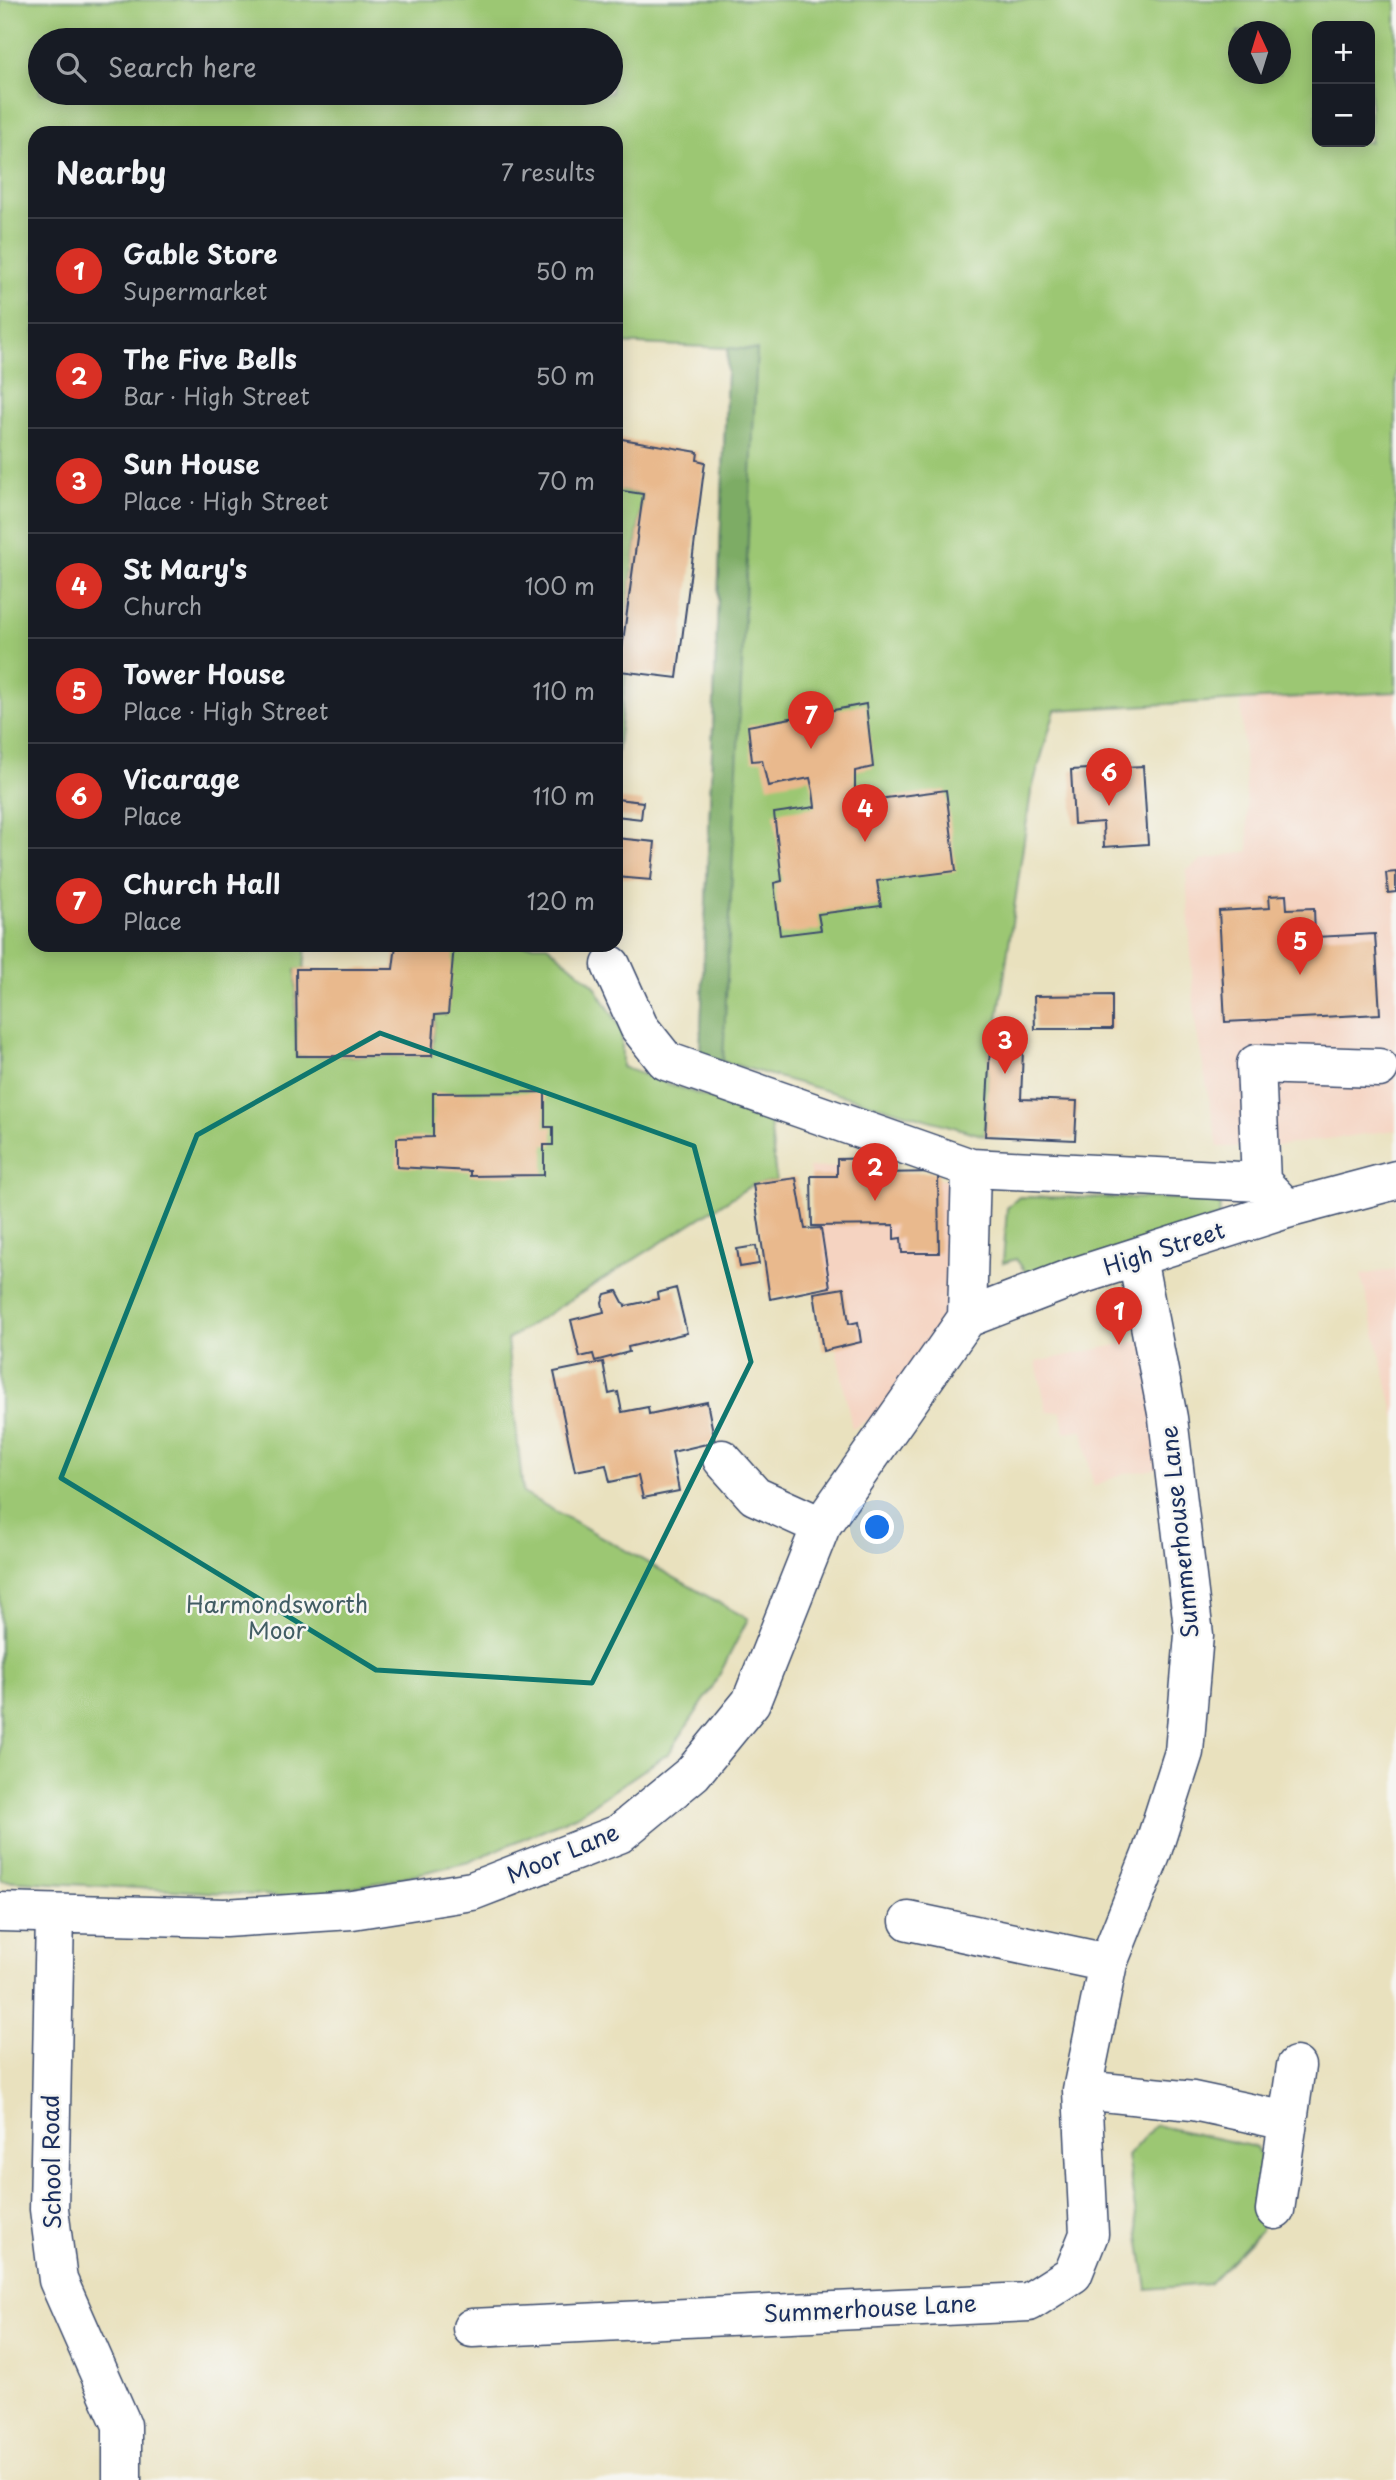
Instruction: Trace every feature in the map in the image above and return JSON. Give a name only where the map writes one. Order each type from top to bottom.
[{"type":"street","points":[[611,965],[639,1027],[666,1061],[971,1168],[1261,1182]]},
{"type":"street","points":[[1287,1209],[1261,1182],[1256,1064],[1379,1068]]},
{"type":"street","points":[[957,1332],[971,1168]]},
{"type":"street","name":"High Street","points":[[957,1332],[1070,1278],[1287,1209],[1396,1180]]},
{"type":"street","name":"Summerhouse Lane","points":[[472,2328],[1029,2302],[1073,2274],[1089,2234],[1082,2090],[1108,1963],[1151,1854],[1184,1752],[1194,1635],[1168,1418],[1137,1258]]},
{"type":"street","name":"Moor Lane","points":[[0,1912],[225,1918],[352,1910],[472,1891],[619,1834],[693,1773],[751,1702],[821,1526],[957,1332]]},
{"type":"street","points":[[722,1459],[755,1496],[821,1526]]},
{"type":"street","name":"School Road","points":[[55,1915],[49,2209],[58,2280],[122,2425],[122,2480]]},
{"type":"street","points":[[909,1921],[1108,1963]]},
{"type":"street","points":[[1275,2210],[1296,2066]]},
{"type":"street","points":[[1082,2090],[1193,2101],[1287,2121]]},
{"type":"highlighted area","points":[[380,1033],[694,1146],[751,1362],[592,1683],[376,1670],[61,1478],[197,1135]]},
{"type":"shaded area","points":[[1396,692],[1396,1130],[1268,1147],[1218,1147],[1195,1022],[1186,871],[1201,860],[1249,851],[1241,701]]},
{"type":"shaded area","points":[[889,1165],[892,1178],[954,1180],[944,1337],[904,1399],[852,1429],[826,1295],[809,1168]]},
{"type":"shaded area","points":[[1396,1269],[1396,1420],[1361,1275]]},
{"type":"shaded area","points":[[1151,1338],[1164,1468],[1121,1474],[1093,1487],[1083,1430],[1064,1432],[1061,1411],[1047,1412],[1036,1362]]},
{"type":"green space","name":"Harmondsworth Moor","points":[[0,0],[1396,0],[1396,692],[1055,710],[1031,792],[997,1026],[990,1049],[985,1136],[700,1055],[728,348],[623,343],[623,126],[28,126],[28,952],[305,952],[304,969],[296,970],[297,1056],[432,1056],[435,1015],[452,952],[555,952],[594,985],[622,1030],[622,1067],[740,1109],[761,1107],[769,1110],[776,1181],[752,1185],[507,1340],[523,1493],[748,1619],[713,1687],[669,1753],[577,1815],[469,1862],[382,1882],[294,1897],[0,1880]]},
{"type":"green space","points":[[728,348],[757,350],[723,1062],[700,1055]]},
{"type":"green space","points":[[623,491],[643,494],[623,641]]},
{"type":"green space","points":[[623,671],[626,672],[623,700]]},
{"type":"green space","points":[[1019,1197],[1213,1199],[1220,1206],[1219,1217],[1030,1278],[1016,1259],[1003,1263],[1007,1208]]},
{"type":"green space","points":[[1155,2125],[1256,2147],[1269,2177],[1261,2230],[1209,2284],[1147,2289],[1127,2156]]},
{"type":"building","points":[[623,439],[698,452],[697,460],[705,462],[677,678],[623,671],[623,642],[643,494],[623,491]]},
{"type":"building","points":[[866,704],[873,767],[855,771],[855,802],[946,790],[956,871],[877,881],[881,906],[818,914],[821,930],[780,935],[774,883],[782,881],[774,813],[815,807],[813,791],[810,778],[768,786],[762,760],[752,761],[748,726]]},
{"type":"building","points":[[1143,766],[1148,844],[1104,847],[1103,822],[1074,824],[1071,770]]},
{"type":"building","points":[[623,800],[643,802],[641,819],[623,817]]},
{"type":"building","points":[[623,839],[655,842],[651,880],[623,878]]},
{"type":"building","points":[[1396,872],[1396,892],[1388,893],[1386,873]]},
{"type":"building","points":[[1286,895],[1287,909],[1314,908],[1315,937],[1375,934],[1380,1014],[1225,1022],[1219,911],[1270,908],[1269,896]]},
{"type":"building","points":[[395,952],[453,952],[448,1014],[435,1015],[432,1056],[297,1056],[296,969],[393,969]]},
{"type":"building","points":[[1112,995],[1112,1029],[1035,1029],[1034,996]]},
{"type":"building","points":[[1024,1025],[1021,1099],[1077,1101],[1075,1140],[985,1136],[990,1049],[997,1026]]},
{"type":"building","points":[[545,1092],[545,1127],[553,1127],[553,1145],[544,1145],[544,1175],[470,1176],[470,1171],[397,1167],[397,1138],[433,1137],[433,1093]]},
{"type":"building","points":[[878,1158],[878,1173],[938,1172],[939,1253],[902,1253],[901,1238],[894,1239],[894,1225],[812,1226],[811,1176],[837,1176],[837,1159]]},
{"type":"building","points":[[796,1178],[805,1229],[821,1228],[830,1287],[770,1299],[753,1184]]},
{"type":"building","points":[[756,1246],[759,1264],[740,1267],[737,1249]]},
{"type":"building","points":[[676,1288],[687,1333],[628,1347],[629,1352],[595,1361],[593,1354],[580,1357],[571,1320],[604,1312],[602,1302],[605,1294],[617,1291],[625,1306],[658,1299],[657,1293]]},
{"type":"building","points":[[844,1288],[849,1324],[858,1322],[861,1342],[823,1351],[814,1293]]},
{"type":"building","points":[[603,1362],[609,1394],[618,1392],[622,1412],[648,1407],[649,1414],[707,1402],[715,1442],[672,1452],[679,1491],[643,1498],[638,1476],[610,1482],[606,1465],[575,1471],[554,1372]]},
{"type":"place","name":"Church Hall","points":[[811,749]]},
{"type":"place","name":"Vicarage","points":[[1109,806]]},
{"type":"place","name":"St Mary's","points":[[865,842]]},
{"type":"place","name":"Tower House","points":[[1300,975]]},
{"type":"place","name":"Sun House","points":[[1005,1074]]},
{"type":"place","name":"The Five Bells","points":[[875,1201]]},
{"type":"place","name":"Gable Store","points":[[1119,1345]]}]
